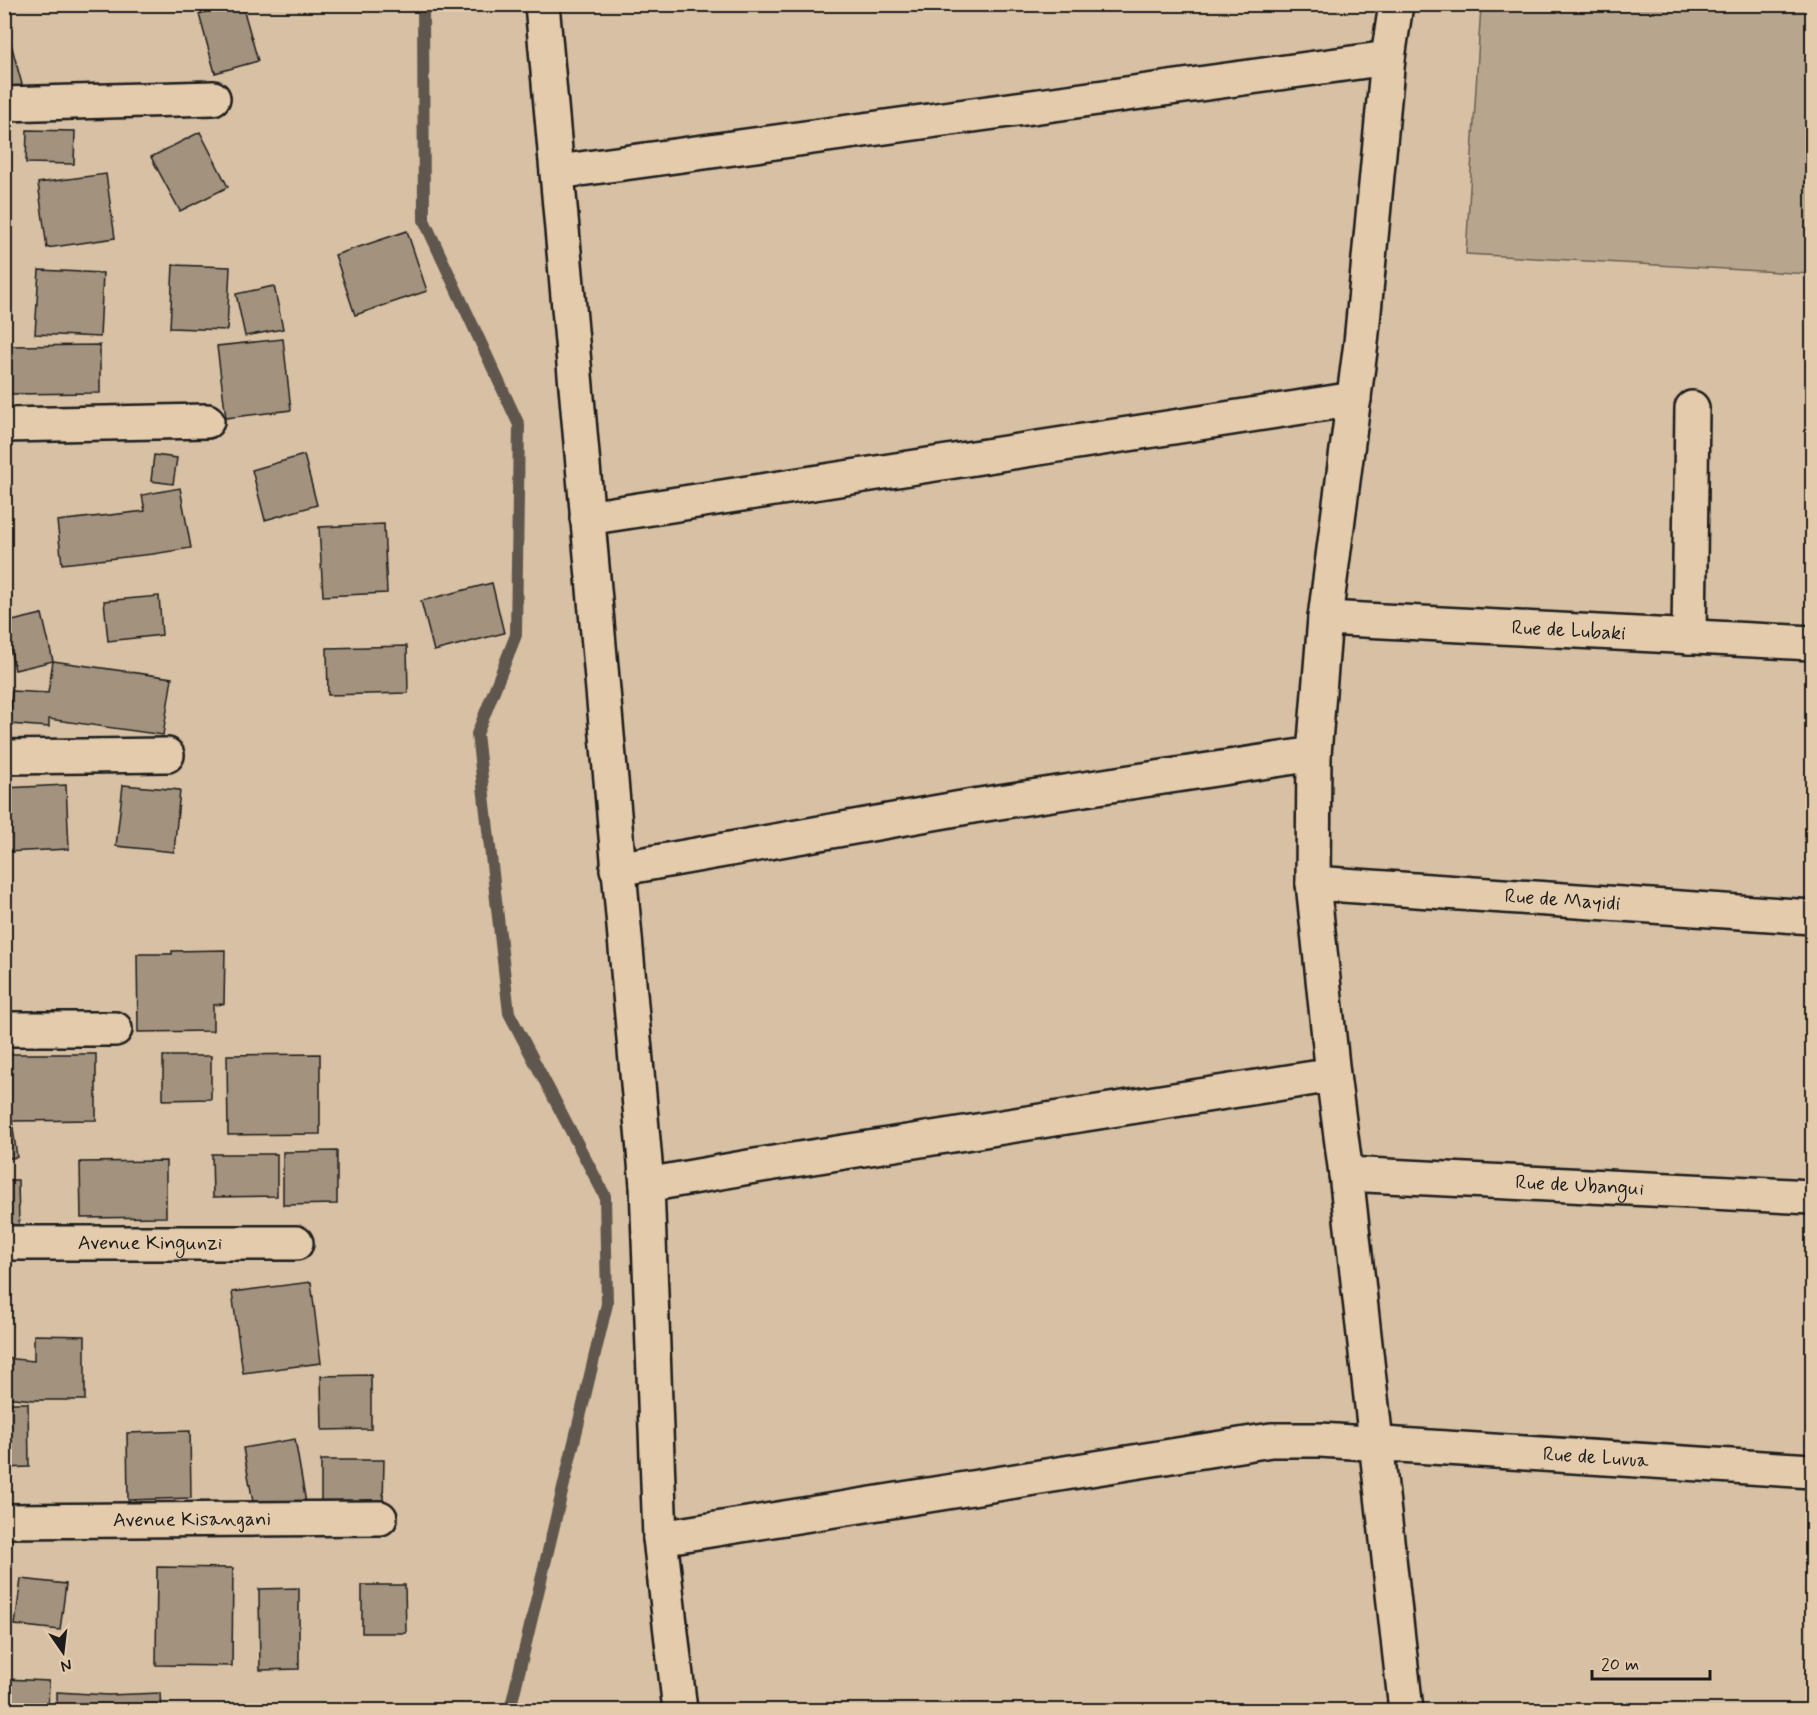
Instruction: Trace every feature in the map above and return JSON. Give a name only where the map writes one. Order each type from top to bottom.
[{"type":"street","points":[[542,4],[617,868],[647,1185],[660,1538],[680,1710]]},
{"type":"street","points":[[1396,4],[1388,58],[1354,399],[1325,618],[1314,754],[1313,883],[1406,1710]]},
{"type":"street","points":[[558,172],[1388,58]]},
{"type":"street","points":[[4,104],[213,98]]},
{"type":"street","points":[[587,518],[1354,399]]},
{"type":"street","points":[[1689,637],[1692,408]]},
{"type":"street","points":[[4,425],[207,421]]},
{"type":"street","name":"Rue de Lubaki","points":[[1325,618],[1812,643]]},
{"type":"street","points":[[617,868],[973,806],[1314,754]]},
{"type":"street","points":[[4,757],[167,755]]},
{"type":"street","name":"Rue de Mayidi","points":[[1313,883],[1812,917]]},
{"type":"street","points":[[4,1029],[115,1029]]},
{"type":"street","points":[[647,1185],[1333,1075]]},
{"type":"street","name":"Rue de Ubangui","points":[[1346,1174],[1812,1197]]},
{"type":"street","name":"Avenue Kingunzi","points":[[4,1243],[296,1243]]},
{"type":"street","name":"Rue de Luvua","points":[[660,1538],[1271,1440],[1320,1440],[1812,1471]]},
{"type":"street","name":"Avenue Kisangani","points":[[4,1521],[380,1518]]},
{"type":"shaded area","points":[[1481,5],[1812,5],[1812,274],[1466,254]]},
{"type":"building","points":[[234,4],[242,4],[258,61],[215,73],[199,14]]},
{"type":"building","points":[[7,29],[27,103],[4,109],[4,30]]},
{"type":"building","points":[[27,130],[75,131],[74,164],[26,163]]},
{"type":"building","points":[[200,132],[228,187],[180,211],[151,157]]},
{"type":"building","points":[[106,174],[115,238],[47,248],[38,183]]},
{"type":"building","points":[[407,231],[427,291],[355,315],[335,255]]},
{"type":"building","points":[[173,265],[230,267],[227,330],[170,328]]},
{"type":"building","points":[[39,270],[103,273],[100,337],[35,334]]},
{"type":"building","points":[[274,286],[283,329],[245,336],[236,294]]},
{"type":"building","points":[[283,339],[291,410],[226,418],[217,346]]},
{"type":"building","points":[[100,345],[100,393],[8,394],[8,346]]},
{"type":"building","points":[[154,455],[177,458],[173,484],[151,481]]},
{"type":"building","points":[[304,455],[317,505],[265,520],[252,470]]},
{"type":"building","points":[[180,488],[191,548],[62,564],[57,521],[145,511],[142,495]]},
{"type":"building","points":[[384,524],[387,593],[323,596],[319,527]]},
{"type":"building","points":[[492,583],[504,633],[434,651],[421,601]]},
{"type":"building","points":[[159,596],[162,635],[108,641],[104,601]]},
{"type":"building","points":[[42,614],[53,661],[15,670],[4,623]]},
{"type":"building","points":[[407,646],[408,693],[328,695],[327,648]]},
{"type":"building","points":[[53,661],[172,678],[163,735],[49,719],[49,727],[9,724],[12,691],[48,693]]},
{"type":"building","points":[[66,785],[69,849],[4,852],[4,788]]},
{"type":"building","points":[[123,785],[180,790],[174,852],[116,846]]},
{"type":"building","points":[[225,950],[224,1004],[213,1005],[213,1031],[138,1032],[137,954]]},
{"type":"building","points":[[4,1054],[96,1054],[96,1120],[12,1121],[17,1157],[4,1159]]},
{"type":"building","points":[[320,1054],[320,1134],[228,1135],[227,1055]]},
{"type":"building","points":[[163,1056],[211,1056],[211,1099],[163,1100]]},
{"type":"building","points":[[337,1151],[337,1204],[283,1205],[283,1152]]},
{"type":"building","points":[[212,1154],[277,1154],[277,1196],[213,1197]]},
{"type":"building","points":[[166,1161],[166,1217],[81,1218],[80,1162]]},
{"type":"building","points":[[4,1180],[18,1180],[19,1226],[4,1226]]},
{"type":"building","points":[[311,1282],[321,1363],[243,1373],[232,1292]]},
{"type":"building","points":[[34,1335],[85,1336],[85,1400],[34,1400],[4,1397],[4,1358],[34,1361]]},
{"type":"building","points":[[371,1375],[371,1429],[322,1430],[321,1376]]},
{"type":"building","points":[[4,1403],[28,1403],[29,1467],[4,1468]]},
{"type":"building","points":[[190,1431],[191,1498],[128,1500],[127,1433]]},
{"type":"building","points":[[295,1439],[307,1509],[256,1518],[243,1448]]},
{"type":"building","points":[[321,1460],[384,1460],[383,1503],[321,1503]]},
{"type":"building","points":[[157,1567],[233,1568],[232,1666],[156,1665]]},
{"type":"building","points":[[21,1579],[66,1584],[60,1630],[15,1625]]},
{"type":"building","points":[[362,1585],[405,1585],[406,1633],[362,1633]]},
{"type":"building","points":[[299,1588],[299,1669],[260,1670],[259,1589]]},
{"type":"building","points":[[4,1679],[49,1681],[48,1710],[4,1710]]},
{"type":"building","points":[[57,1692],[108,1695],[160,1693],[161,1710],[57,1710]]},
{"type":"waterway","points":[[423,4],[424,220],[519,425],[516,635],[477,734],[509,1013],[605,1196],[607,1304],[510,1710]]}]
